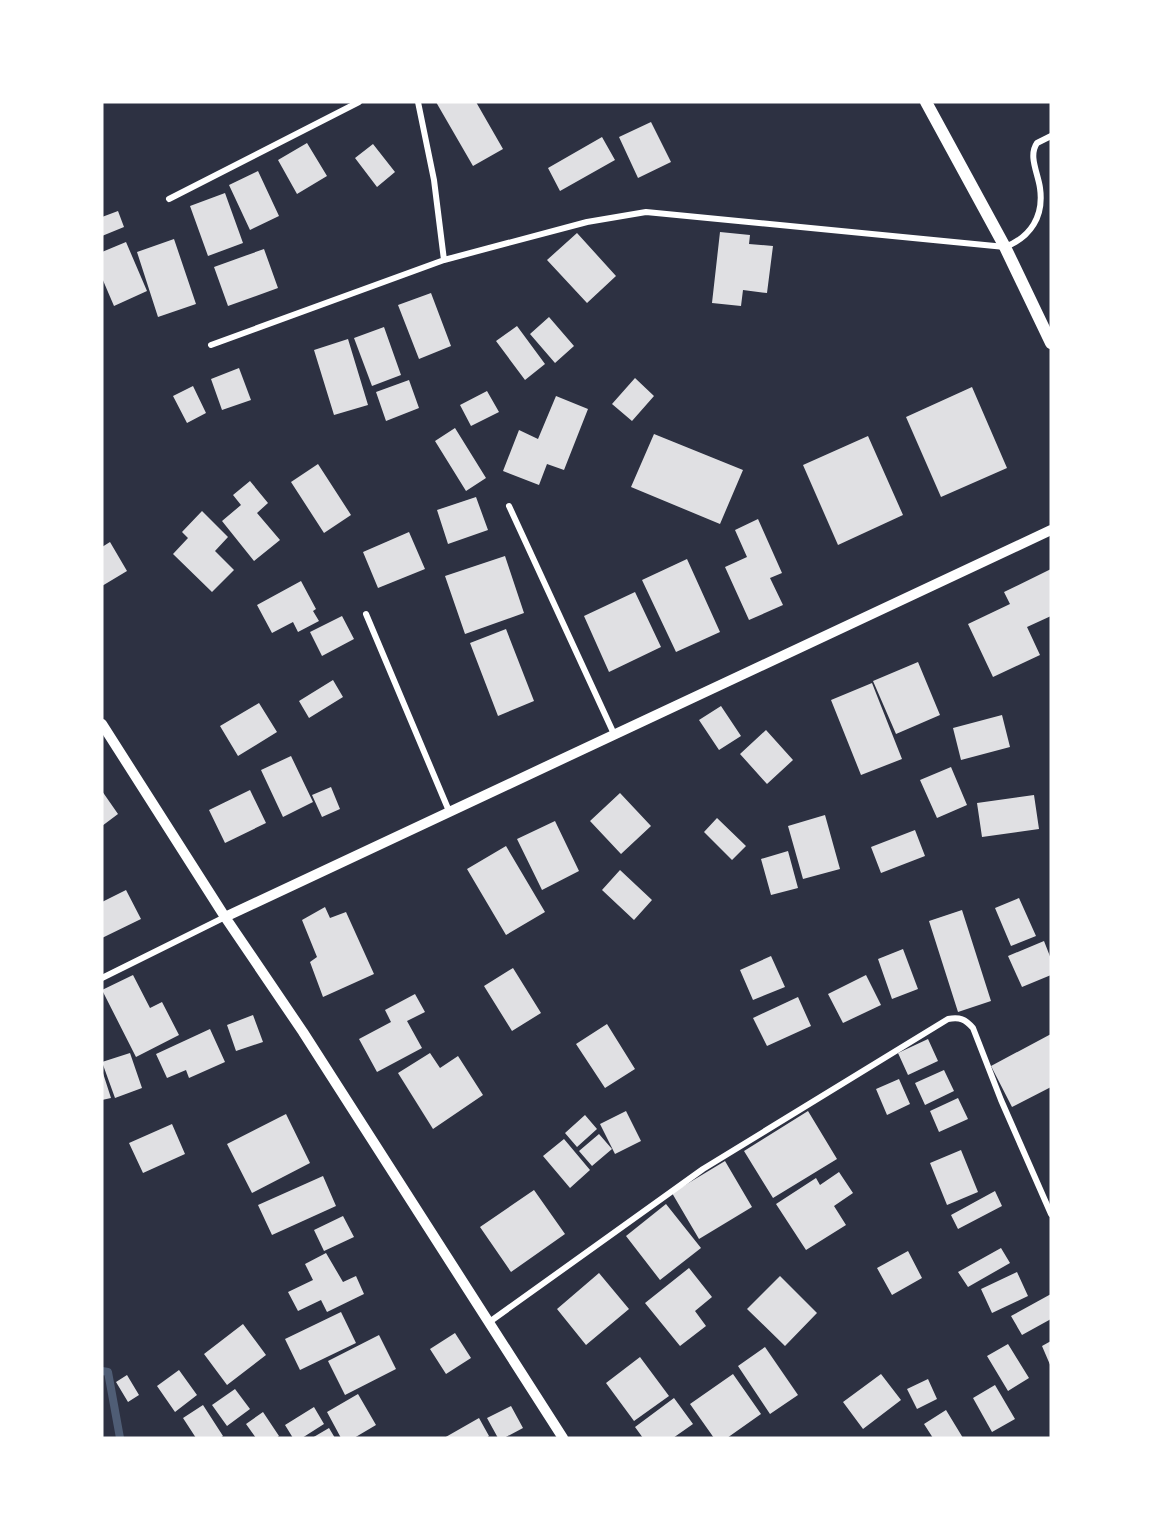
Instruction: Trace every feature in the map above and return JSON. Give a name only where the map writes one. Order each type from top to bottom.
[{"type":"main road","points":[[926,102],[1005,247],[1051,343]]},
{"type":"street","points":[[169,199],[359,102]]},
{"type":"street","points":[[418,102],[434,180],[444,260]]},
{"type":"street","points":[[211,345],[444,260],[587,222],[646,212],[1005,247],[1020,241],[1037,218],[1040,208],[1040,189],[1033,153],[1037,143],[1051,136]]},
{"type":"street","points":[[509,506],[614,734]]},
{"type":"street","points":[[102,978],[449,811],[1051,530]]},
{"type":"street","points":[[366,614],[449,811]]},
{"type":"street","points":[[102,724],[563,1438]]},
{"type":"street","points":[[488,1323],[703,1168],[948,1019],[965,1020],[973,1028],[1001,1100],[1051,1214]]},
{"type":"building","points":[[436,102],[476,102],[503,149],[473,166]]},
{"type":"building","points":[[651,122],[671,162],[638,178],[619,137]]},
{"type":"building","points":[[602,137],[615,160],[560,191],[548,168]]},
{"type":"building","points":[[307,143],[327,176],[297,194],[278,160]]},
{"type":"building","points":[[373,144],[395,172],[377,187],[355,158]]},
{"type":"building","points":[[258,171],[279,216],[250,230],[229,185]]},
{"type":"building","points":[[225,193],[243,243],[208,256],[190,206]]},
{"type":"building","points":[[118,211],[124,227],[102,236],[102,217]]},
{"type":"building","points":[[720,232],[750,235],[749,244],[773,246],[767,293],[743,290],[741,306],[712,303]]},
{"type":"building","points":[[577,233],[616,276],[587,303],[547,260]]},
{"type":"building","points":[[174,239],[196,304],[158,317],[137,252]]},
{"type":"building","points":[[126,242],[147,291],[114,306],[102,278],[102,252]]},
{"type":"building","points":[[264,249],[278,288],[228,306],[214,267]]},
{"type":"building","points":[[431,293],[451,346],[419,359],[398,305]]},
{"type":"building","points":[[549,317],[574,346],[555,363],[530,334]]},
{"type":"building","points":[[517,326],[545,364],[525,380],[496,341]]},
{"type":"building","points":[[384,327],[401,375],[372,386],[354,338]]},
{"type":"building","points":[[348,339],[368,405],[334,415],[314,350]]},
{"type":"building","points":[[239,368],[251,400],[222,410],[211,379]]},
{"type":"building","points":[[635,378],[654,396],[632,421],[612,404]]},
{"type":"building","points":[[409,380],[419,408],[386,421],[376,392]]},
{"type":"building","points":[[193,386],[206,413],[187,423],[173,396]]},
{"type":"building","points":[[972,387],[1007,468],[941,497],[906,417]]},
{"type":"building","points":[[487,391],[499,412],[471,426],[460,405]]},
{"type":"building","points":[[556,396],[588,409],[564,470],[547,464],[539,485],[503,471],[519,430],[538,439]]},
{"type":"building","points":[[455,428],[486,478],[466,491],[435,441]]},
{"type":"building","points":[[654,434],[743,470],[720,524],[631,487]]},
{"type":"building","points":[[868,436],[903,515],[838,545],[803,465]]},
{"type":"building","points":[[318,464],[351,515],[324,533],[291,482]]},
{"type":"building","points":[[250,481],[268,503],[257,513],[280,540],[254,561],[222,521],[241,505],[233,495]]},
{"type":"building","points":[[476,497],[488,530],[448,544],[437,510]]},
{"type":"building","points":[[202,511],[228,537],[215,551],[234,570],[212,592],[173,554],[188,538],[182,532]]},
{"type":"building","points":[[758,519],[782,573],[770,578],[783,605],[749,620],[725,567],[747,557],[735,530]]},
{"type":"building","points":[[409,532],[425,569],[378,588],[363,552]]},
{"type":"building","points":[[110,542],[127,571],[102,586],[102,547]]},
{"type":"building","points":[[505,556],[524,613],[465,634],[445,576]]},
{"type":"building","points":[[687,559],[720,632],[676,652],[642,580]]},
{"type":"building","points":[[1051,569],[1051,616],[1027,627],[1040,655],[993,677],[968,624],[1010,604],[1004,592]]},
{"type":"building","points":[[301,581],[316,609],[313,611],[319,621],[298,632],[293,622],[272,633],[257,605]]},
{"type":"building","points":[[635,592],[661,647],[609,672],[584,616]]},
{"type":"building","points":[[342,616],[354,639],[322,656],[310,632]]},
{"type":"building","points":[[506,629],[534,701],[498,716],[470,643]]},
{"type":"building","points":[[918,662],[940,715],[896,734],[873,681]]},
{"type":"building","points":[[333,680],[343,697],[309,718],[299,701]]},
{"type":"building","points":[[872,683],[902,759],[861,775],[831,700]]},
{"type":"building","points":[[259,703],[277,732],[238,756],[220,726]]},
{"type":"building","points":[[721,706],[741,736],[719,750],[699,720]]},
{"type":"building","points":[[1002,715],[1010,747],[961,760],[953,728]]},
{"type":"building","points":[[766,730],[793,760],[767,784],[740,754]]},
{"type":"building","points":[[291,756],[313,802],[283,817],[261,770]]},
{"type":"building","points":[[951,767],[967,805],[937,818],[920,780]]},
{"type":"building","points":[[331,787],[340,809],[322,817],[312,795]]},
{"type":"building","points":[[250,790],[266,823],[225,843],[209,810]]},
{"type":"building","points":[[102,791],[118,814],[102,826]]},
{"type":"building","points":[[620,793],[651,826],[621,854],[590,821]]},
{"type":"building","points":[[1034,795],[1039,829],[982,837],[977,803]]},
{"type":"building","points":[[825,815],[840,869],[803,879],[788,826]]},
{"type":"building","points":[[717,818],[746,846],[732,860],[704,832]]},
{"type":"building","points":[[555,821],[579,871],[542,890],[517,839]]},
{"type":"building","points":[[915,830],[925,856],[881,873],[871,847]]},
{"type":"building","points":[[506,846],[545,912],[506,935],[467,869]]},
{"type":"building","points":[[788,851],[798,888],[771,895],[761,859]]},
{"type":"building","points":[[620,870],[652,900],[634,920],[602,890]]},
{"type":"building","points":[[126,890],[141,919],[102,938],[102,902]]},
{"type":"building","points":[[1019,898],[1036,936],[1011,946],[995,908]]},
{"type":"building","points":[[325,907],[330,918],[346,912],[374,974],[323,997],[310,962],[317,957],[302,920]]},
{"type":"building","points":[[962,910],[991,1001],[958,1012],[929,921]]},
{"type":"building","points":[[1044,941],[1051,959],[1051,975],[1022,987],[1008,956]]},
{"type":"building","points":[[903,949],[918,989],[892,999],[878,959]]},
{"type":"building","points":[[771,956],[785,987],[753,1000],[740,970]]},
{"type":"building","points":[[513,968],[541,1013],[512,1031],[484,986]]},
{"type":"building","points":[[133,975],[150,1008],[162,1002],[179,1035],[136,1057],[102,990]]},
{"type":"building","points":[[866,975],[881,1005],[843,1023],[828,994]]},
{"type":"building","points":[[415,994],[425,1012],[407,1021],[422,1048],[377,1072],[359,1039],[391,1022],[385,1010]]},
{"type":"building","points":[[798,997],[811,1026],[767,1046],[753,1018]]},
{"type":"building","points":[[253,1015],[263,1042],[236,1051],[227,1025]]},
{"type":"building","points":[[607,1024],[635,1069],[605,1088],[576,1044]]},
{"type":"building","points":[[210,1029],[225,1062],[189,1078],[186,1070],[167,1078],[156,1054]]},
{"type":"building","points":[[1051,1034],[1051,1087],[1012,1107],[991,1066]]},
{"type":"building","points":[[928,1039],[938,1061],[908,1075],[898,1053]]},
{"type":"building","points":[[130,1053],[142,1088],[115,1098],[102,1062]]},
{"type":"building","points":[[430,1053],[440,1068],[458,1056],[483,1095],[433,1129],[398,1073]]},
{"type":"building","points":[[102,1070],[111,1098],[102,1100]]},
{"type":"building","points":[[944,1070],[954,1091],[925,1105],[915,1083]]},
{"type":"building","points":[[899,1079],[910,1104],[887,1115],[876,1089]]},
{"type":"building","points":[[958,1098],[968,1119],[939,1132],[930,1111]]},
{"type":"building","points":[[626,1111],[641,1141],[615,1154],[600,1124]]},
{"type":"building","points":[[808,1111],[837,1159],[773,1198],[744,1151]]},
{"type":"building","points":[[286,1114],[310,1163],[252,1193],[227,1144]]},
{"type":"building","points":[[585,1115],[597,1129],[577,1147],[565,1133]]},
{"type":"building","points":[[172,1124],[185,1154],[143,1173],[129,1143]]},
{"type":"building","points":[[599,1134],[612,1149],[592,1166],[579,1151]]},
{"type":"building","points":[[564,1139],[590,1170],[570,1188],[543,1156]]},
{"type":"building","points":[[961,1150],[978,1192],[947,1205],[930,1163]]},
{"type":"building","points":[[725,1161],[752,1207],[699,1239],[672,1193]]},
{"type":"building","points":[[839,1172],[853,1193],[834,1206],[846,1225],[806,1250],[776,1204],[816,1178],[820,1185]]},
{"type":"building","points":[[323,1176],[336,1206],[272,1235],[258,1205]]},
{"type":"building","points":[[534,1190],[565,1234],[511,1272],[480,1227]]},
{"type":"building","points":[[995,1191],[1002,1206],[958,1229],[951,1215]]},
{"type":"building","points":[[666,1204],[701,1248],[660,1280],[626,1236]]},
{"type":"building","points":[[343,1216],[354,1237],[324,1251],[314,1230]]},
{"type":"building","points":[[1001,1248],[1010,1263],[968,1287],[958,1272]]},
{"type":"building","points":[[908,1251],[922,1278],[892,1295],[877,1268]]},
{"type":"building","points":[[326,1253],[343,1282],[356,1276],[364,1294],[327,1312],[321,1300],[298,1311],[288,1292],[313,1280],[305,1264]]},
{"type":"building","points":[[689,1268],[712,1297],[695,1311],[706,1326],[680,1346],[645,1303]]},
{"type":"building","points":[[1017,1272],[1028,1296],[992,1313],[981,1289]]},
{"type":"building","points":[[599,1273],[629,1309],[586,1345],[557,1309]]},
{"type":"building","points":[[780,1276],[817,1313],[785,1346],[747,1309]]},
{"type":"building","points":[[1051,1294],[1051,1319],[1022,1335],[1011,1316]]},
{"type":"building","points":[[341,1312],[356,1343],[300,1370],[285,1339]]},
{"type":"building","points":[[243,1324],[266,1355],[227,1385],[204,1354]]},
{"type":"building","points":[[455,1333],[471,1358],[446,1374],[430,1349]]},
{"type":"building","points":[[379,1335],[396,1369],[345,1395],[328,1361]]},
{"type":"building","points":[[1051,1341],[1051,1367],[1042,1346]]},
{"type":"building","points":[[1008,1344],[1029,1378],[1008,1391],[987,1356]]},
{"type":"building","points":[[765,1347],[798,1395],[770,1414],[738,1366]]},
{"type":"building","points":[[640,1357],[669,1396],[634,1421],[606,1383]]},
{"type":"building","points":[[179,1370],[197,1395],[175,1412],[157,1386]]},
{"type":"building","points":[[733,1374],[761,1414],[727,1438],[714,1438],[690,1404]]},
{"type":"building","points":[[881,1374],[901,1400],[863,1429],[843,1402]]},
{"type":"building","points":[[127,1375],[139,1395],[128,1402],[116,1382]]},
{"type":"building","points":[[928,1379],[937,1399],[917,1409],[907,1389]]},
{"type":"building","points":[[995,1385],[1015,1419],[992,1432],[973,1398]]},
{"type":"building","points":[[235,1389],[250,1409],[227,1426],[212,1405]]},
{"type":"building","points":[[358,1394],[376,1425],[354,1438],[341,1438],[327,1412]]},
{"type":"building","points":[[674,1398],[693,1424],[673,1438],[643,1438],[635,1427]]},
{"type":"building","points":[[203,1405],[223,1436],[220,1438],[196,1438],[183,1418]]},
{"type":"building","points":[[511,1406],[523,1428],[504,1438],[498,1438],[487,1418]]},
{"type":"building","points":[[314,1407],[324,1424],[302,1438],[293,1438],[285,1425]]},
{"type":"building","points":[[946,1410],[963,1438],[933,1438],[924,1424]]},
{"type":"building","points":[[263,1412],[279,1436],[276,1438],[256,1438],[246,1424]]},
{"type":"building","points":[[479,1418],[489,1436],[486,1438],[444,1438]]},
{"type":"building","points":[[329,1428],[335,1438],[312,1438]]},
{"type":"waterway","points":[[102,1371],[108,1372],[120,1438]]}]
